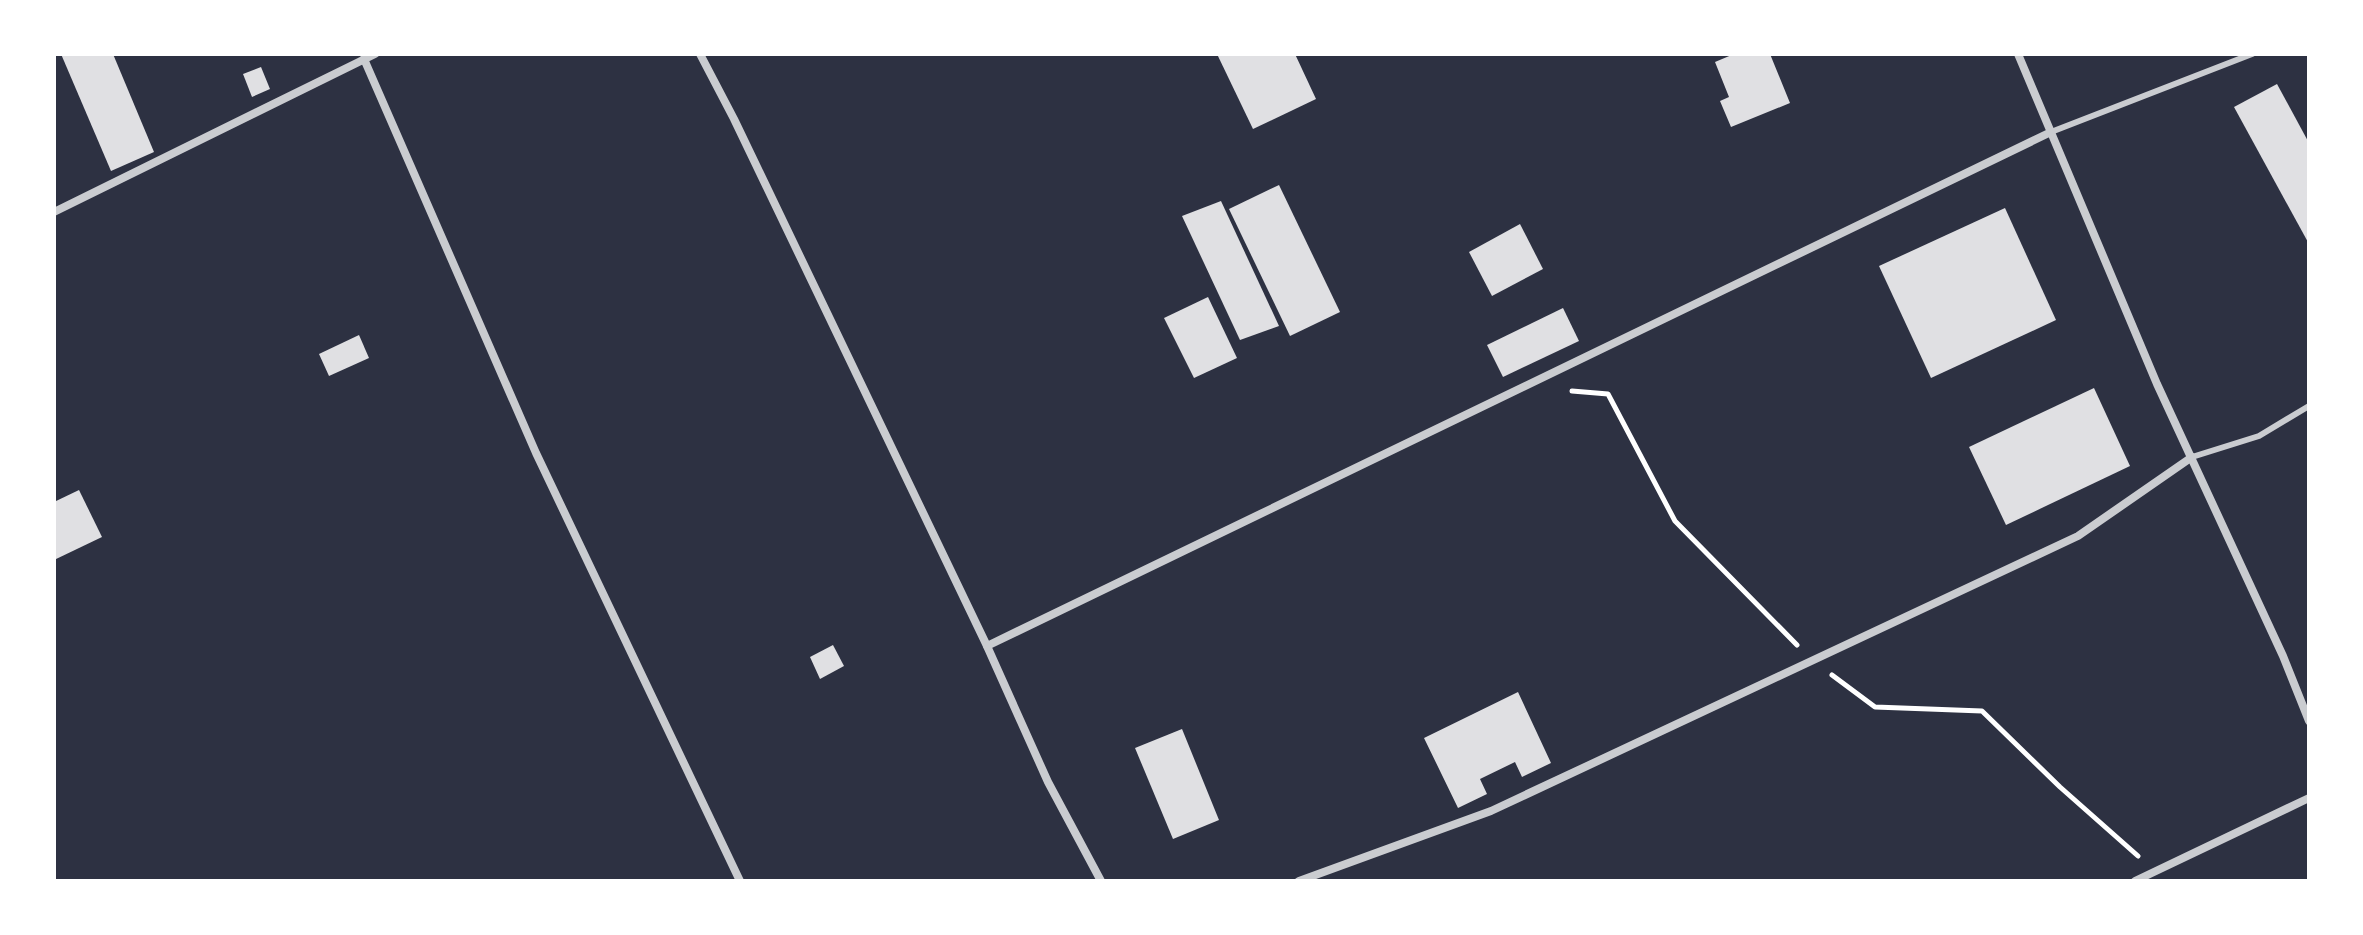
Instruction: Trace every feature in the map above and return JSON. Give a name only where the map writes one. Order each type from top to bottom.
[{"type":"street","points":[[54,212],[375,54]]},
{"type":"street","points":[[700,54],[987,646],[1048,782],[1101,881]]},
{"type":"street","points":[[2018,54],[2157,384],[2283,656],[2309,721]]},
{"type":"street","points":[[364,59],[536,453],[740,881]]},
{"type":"street","points":[[987,646],[2051,132]]},
{"type":"street","points":[[1299,881],[1491,811],[2078,536],[2192,457]]},
{"type":"street","points":[[2135,881],[2309,798]]},
{"type":"lane","points":[[2051,132],[2252,54]]},
{"type":"lane","points":[[2192,457],[2259,436],[2309,406]]},
{"type":"building","points":[[61,54],[113,54],[154,152],[111,171]]},
{"type":"building","points":[[1217,54],[1295,54],[1316,99],[1253,129]]},
{"type":"building","points":[[1734,54],[1770,54],[1790,103],[1731,127],[1720,101],[1729,97],[1715,62]]},
{"type":"building","points":[[261,67],[270,89],[252,97],[243,74]]},
{"type":"building","points":[[2277,84],[2309,143],[2309,244],[2234,107]]},
{"type":"building","points":[[1279,185],[1340,312],[1290,336],[1229,209]]},
{"type":"building","points":[[1221,201],[1279,326],[1240,340],[1182,216]]},
{"type":"building","points":[[2005,208],[2056,320],[1931,378],[1879,266]]},
{"type":"building","points":[[1520,224],[1543,269],[1492,296],[1469,252]]},
{"type":"building","points":[[1208,297],[1237,358],[1194,378],[1164,318]]},
{"type":"building","points":[[1563,308],[1579,341],[1503,377],[1487,345]]},
{"type":"building","points":[[359,335],[369,358],[329,376],[319,354]]},
{"type":"building","points":[[2094,388],[2130,466],[2006,525],[1969,447]]},
{"type":"building","points":[[79,490],[102,537],[54,560],[54,502]]},
{"type":"building","points":[[833,645],[844,666],[820,679],[810,657]]},
{"type":"building","points":[[1518,692],[1551,763],[1522,777],[1515,762],[1480,779],[1487,794],[1458,808],[1424,738]]},
{"type":"building","points":[[1182,729],[1219,820],[1173,839],[1135,748]]}]
